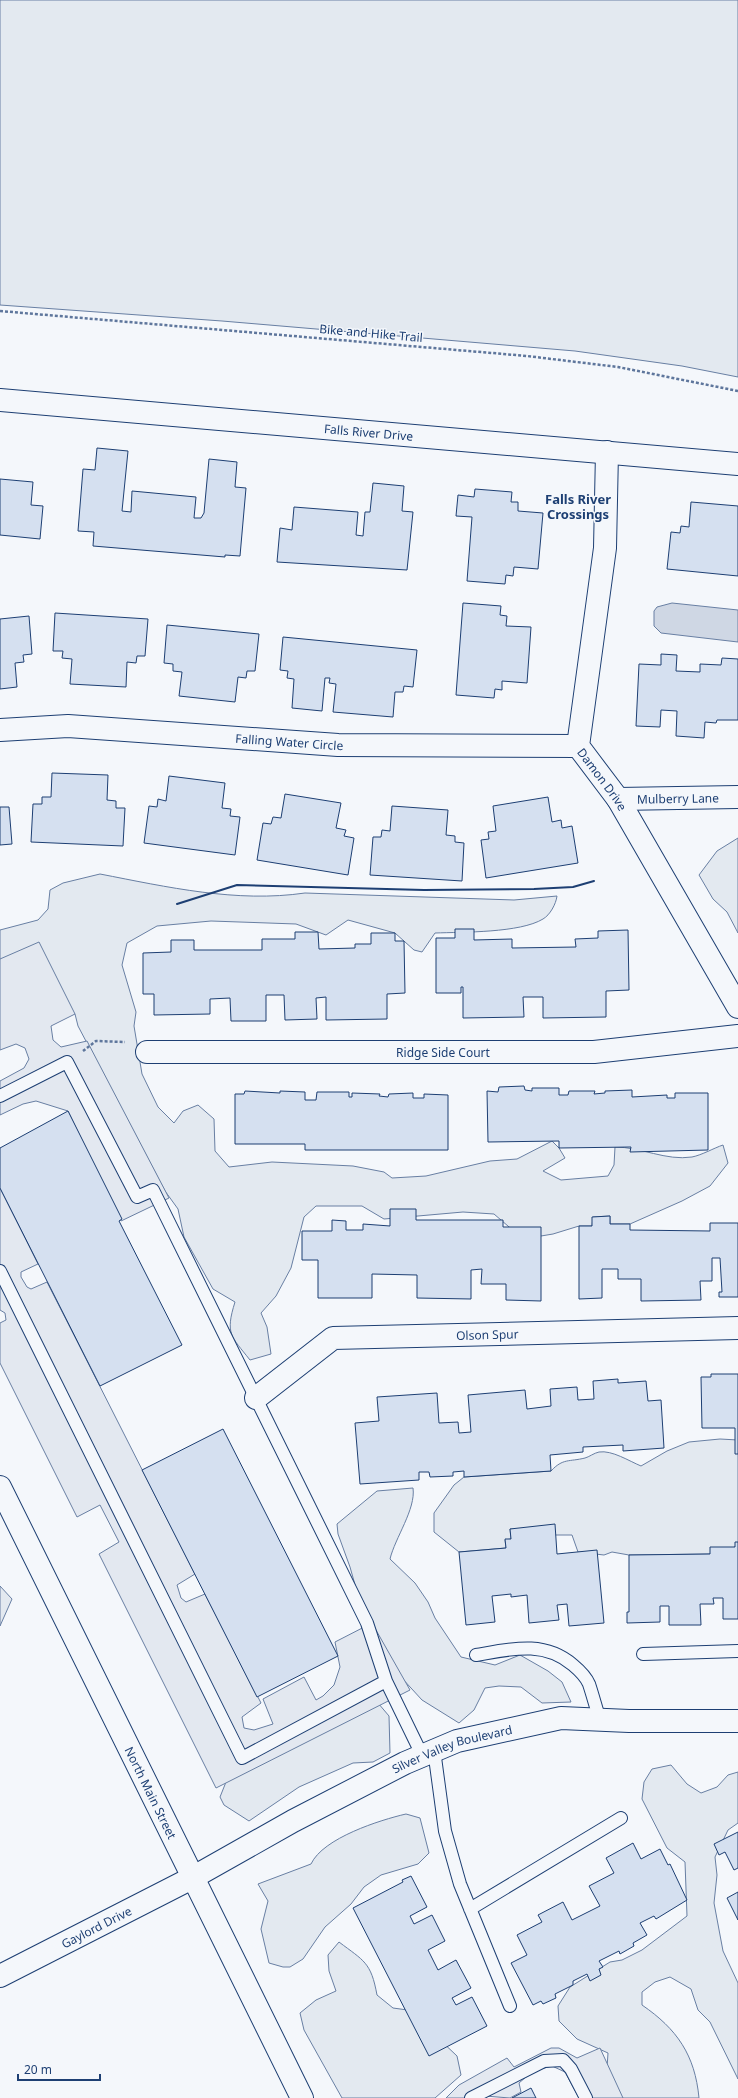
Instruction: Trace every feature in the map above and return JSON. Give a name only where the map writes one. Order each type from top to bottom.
[{"type":"street","name":"Falls River Drive","points":[[0,400],[738,464]]},
{"type":"street","name":"Damon Drive","points":[[607,452],[605,548],[578,746],[618,799],[738,1007]]},
{"type":"street","name":"Falling Water Circle","points":[[0,730],[68,726],[338,745],[578,746]]},
{"type":"street","name":"Mulberry Lane","points":[[618,799],[738,797]]},
{"type":"street","name":"Ridge Side Court","points":[[147,1052],[594,1052],[738,1036]]},
{"type":"street","name":"Olson Spur","points":[[256,1398],[333,1338],[738,1328]]},
{"type":"street","name":"North Main Street","points":[[0,1487],[302,2098]]},
{"type":"street","name":"Silver Valley Boulevard","points":[[192,1878],[293,1821],[428,1753],[458,1741],[561,1718],[600,1720],[738,1721]]},
{"type":"street","name":"Gaylord Drive","points":[[0,1976],[192,1878]]},
{"type":"lane","points":[[0,1096],[67,1062],[137,1197],[153,1190],[367,1623],[386,1681],[428,1753],[445,1831],[460,1884],[510,2006]]},
{"type":"lane","points":[[0,1271],[4,1288],[242,1758],[386,1681]]},
{"type":"lane","points":[[476,1654],[522,1648],[550,1651],[566,1659],[578,1669],[588,1683],[600,1720]]},
{"type":"lane","points":[[643,1654],[738,1652]]},
{"type":"lane","points":[[470,1909],[621,1818]]},
{"type":"lane","points":[[471,2098],[544,2061],[563,2060],[571,2069],[586,2098]]},
{"type":"path","name":"Bike and Hike Trail","points":[[0,311],[527,356],[618,367],[738,392]]},
{"type":"path","points":[[67,1062],[96,1041],[139,1043],[147,1052]]},
{"type":"shaded area","points":[[0,0],[738,0],[738,377],[682,366],[575,351],[222,321],[0,305]]},
{"type":"shaded area","points":[[672,603],[738,610],[738,642],[661,633],[654,626],[654,611],[657,607]]},
{"type":"shaded area","points":[[738,838],[738,933],[727,912],[713,899],[699,875],[717,851]]},
{"type":"shaded area","points":[[100,874],[151,884],[228,895],[279,896],[305,893],[514,900],[557,896],[554,906],[548,915],[533,924],[491,931],[435,933],[422,952],[414,950],[395,933],[348,920],[326,935],[296,924],[211,921],[157,926],[127,943],[122,965],[136,1012],[134,1026],[142,1074],[158,1107],[174,1123],[183,1111],[198,1105],[214,1119],[215,1151],[229,1167],[272,1162],[353,1166],[384,1172],[392,1178],[426,1176],[490,1161],[517,1159],[552,1141],[559,1148],[565,1158],[543,1171],[561,1180],[608,1176],[614,1165],[615,1147],[682,1158],[696,1156],[723,1145],[728,1163],[710,1186],[682,1201],[630,1224],[610,1224],[610,1216],[593,1217],[592,1226],[579,1226],[553,1234],[523,1239],[494,1214],[463,1212],[384,1219],[362,1206],[316,1206],[304,1217],[291,1268],[276,1296],[261,1313],[267,1327],[271,1354],[250,1360],[234,1340],[230,1328],[230,1321],[235,1302],[213,1289],[184,1237],[178,1209],[165,1191],[78,1026],[75,1014],[0,963],[0,930],[38,920],[48,909],[50,890],[63,883]]},
{"type":"shaded area","points":[[39,942],[75,1014],[51,1026],[53,1040],[61,1047],[87,1041],[169,1198],[121,1221],[68,1111],[36,1101],[23,1104],[0,1115],[0,1081],[24,1068],[29,1059],[25,1048],[16,1044],[0,1050],[0,959]]},
{"type":"shaded area","points":[[0,1188],[38,1264],[21,1272],[21,1277],[27,1287],[31,1289],[47,1282],[195,1574],[177,1585],[181,1598],[186,1602],[205,1594],[261,1703],[242,1717],[244,1728],[254,1730],[273,1724],[263,1699],[304,1677],[316,1700],[323,1696],[334,1685],[340,1667],[335,1642],[372,1623],[410,1690],[216,1788],[99,1554],[119,1542],[100,1505],[77,1517],[0,1363],[0,1323],[6,1320],[5,1313],[0,1310]]},
{"type":"shaded area","points":[[720,1439],[738,1440],[738,1542],[735,1547],[710,1554],[629,1555],[612,1552],[604,1555],[578,1552],[572,1535],[555,1535],[540,1531],[510,1529],[511,1539],[505,1540],[506,1548],[459,1552],[434,1532],[434,1513],[454,1485],[464,1477],[551,1471],[563,1462],[585,1458],[599,1452],[615,1454],[641,1466],[667,1451],[689,1442]]},
{"type":"shaded area","points":[[413,1488],[411,1505],[390,1559],[415,1583],[428,1602],[435,1618],[461,1657],[495,1665],[520,1655],[548,1671],[562,1682],[571,1702],[542,1703],[521,1687],[499,1686],[485,1688],[474,1710],[459,1723],[422,1700],[400,1676],[361,1606],[350,1567],[338,1534],[337,1524],[377,1491]]},
{"type":"shaded area","points":[[0,1586],[12,1599],[0,1626]]},
{"type":"shaded area","points":[[378,1703],[389,1716],[390,1753],[373,1762],[353,1763],[299,1787],[249,1821],[224,1805],[220,1797],[228,1777]]},
{"type":"shaded area","points":[[671,1765],[687,1784],[701,1793],[717,1787],[728,1775],[738,1772],[738,1823],[728,1830],[715,1857],[717,1875],[714,1903],[723,1951],[738,1983],[738,2079],[710,2022],[698,2010],[691,1989],[670,1977],[655,1982],[642,1992],[642,2005],[665,2024],[682,2044],[693,2069],[699,2098],[605,2098],[608,2053],[577,2039],[559,2021],[558,2006],[570,1987],[610,1962],[622,1960],[642,1950],[687,1916],[685,1862],[667,1848],[642,1799],[644,1782],[652,1769]]},
{"type":"shaded area","points":[[406,1814],[420,1818],[429,1853],[418,1864],[381,1875],[364,1887],[351,1904],[325,1927],[303,1959],[290,1967],[283,1967],[269,1963],[261,1929],[268,1901],[258,1884],[311,1864],[317,1855],[339,1838],[368,1826]]},
{"type":"shaded area","points":[[339,1942],[365,1963],[372,1975],[377,1995],[393,2008],[415,2011],[437,2037],[457,2056],[461,2075],[435,2098],[342,2098],[304,2030],[300,2013],[316,2000],[336,1991],[329,1971],[328,1955]]},
{"type":"shaded area","points":[[551,2048],[559,2048],[577,2058],[600,2048],[623,2098],[579,2098],[565,2072],[552,2066],[541,2069],[526,2077],[519,2083],[521,2092],[510,2098],[485,2096],[481,2098],[446,2098],[459,2085],[507,2058],[514,2067]]},
{"type":"building","points":[[97,448],[128,451],[122,511],[131,512],[132,491],[196,497],[194,518],[201,518],[204,513],[209,459],[237,462],[235,487],[246,488],[240,556],[225,555],[225,557],[93,546],[94,532],[78,531],[83,469],[95,470]]},
{"type":"building","points":[[0,479],[33,482],[31,505],[43,506],[40,539],[0,535]]},
{"type":"building","points":[[373,483],[404,486],[402,511],[413,512],[407,570],[277,562],[280,528],[292,530],[294,507],[358,512],[356,535],[363,536],[365,512],[370,512]]},
{"type":"building","points":[[475,489],[512,492],[511,502],[518,502],[518,511],[543,513],[538,569],[514,567],[513,576],[506,575],[505,584],[467,581],[472,517],[456,516],[458,495],[474,497]]},
{"type":"building","points":[[691,502],[738,506],[738,576],[667,569],[671,532],[680,533],[681,526],[689,527]]},
{"type":"building","points":[[463,603],[501,606],[500,615],[507,616],[506,626],[531,627],[527,683],[502,681],[502,690],[495,689],[494,698],[456,695]]},
{"type":"building","points":[[55,613],[148,619],[145,656],[137,656],[136,663],[127,662],[126,687],[70,684],[72,659],[62,658],[63,651],[53,651]]},
{"type":"building","points":[[29,616],[32,654],[23,655],[24,662],[15,663],[17,687],[0,689],[0,619]]},
{"type":"building","points":[[167,625],[259,634],[255,671],[247,671],[246,678],[238,677],[235,702],[179,696],[182,672],[173,671],[173,664],[164,663]]},
{"type":"building","points":[[283,637],[417,650],[413,687],[404,686],[403,692],[395,692],[393,717],[333,712],[336,684],[329,683],[330,678],[325,678],[322,711],[292,708],[294,679],[287,678],[288,671],[280,670]]},
{"type":"building","points":[[661,654],[677,655],[676,671],[700,672],[700,664],[721,665],[722,658],[738,659],[738,720],[717,720],[716,723],[705,722],[704,738],[676,736],[677,711],[661,710],[660,727],[636,726],[639,664],[661,665]]},
{"type":"building","points":[[52,773],[108,775],[107,800],[116,801],[116,808],[125,808],[123,846],[31,842],[33,804],[42,804],[42,797],[51,797]]},
{"type":"building","points":[[169,776],[225,783],[222,808],[231,809],[230,816],[240,817],[235,855],[144,843],[149,806],[157,807],[158,799],[166,801]]},
{"type":"building","points":[[285,794],[341,803],[336,828],[346,830],[344,836],[354,838],[348,875],[257,860],[263,823],[271,824],[273,817],[281,818]]},
{"type":"building","points":[[548,797],[552,822],[561,820],[562,828],[572,826],[578,863],[486,878],[481,840],[489,839],[488,832],[496,831],[493,806]]},
{"type":"building","points":[[392,806],[448,810],[446,835],[455,836],[455,842],[464,843],[462,881],[370,875],[373,837],[381,837],[382,830],[390,831]]},
{"type":"building","points":[[0,807],[9,807],[12,844],[0,845]]},
{"type":"building","points":[[455,929],[474,929],[474,940],[512,939],[512,948],[576,947],[575,939],[598,938],[598,931],[628,930],[629,990],[606,991],[606,1017],[543,1018],[543,997],[523,997],[524,1017],[463,1018],[463,987],[461,987],[461,993],[436,993],[436,938],[455,938]]},
{"type":"building","points":[[295,932],[318,932],[319,949],[355,948],[355,944],[371,944],[371,933],[395,933],[395,941],[404,941],[405,993],[387,994],[387,1019],[326,1020],[326,997],[316,998],[317,1019],[285,1020],[284,995],[266,995],[266,1021],[231,1021],[230,998],[210,999],[210,1014],[154,1015],[154,994],[143,994],[143,953],[171,952],[171,940],[194,940],[194,950],[262,950],[262,939],[295,939]]},
{"type":"building","points":[[524,1086],[525,1090],[532,1091],[532,1088],[559,1088],[559,1095],[568,1095],[569,1091],[595,1091],[594,1094],[605,1093],[605,1091],[632,1090],[632,1097],[667,1095],[667,1098],[675,1098],[675,1093],[708,1093],[708,1150],[630,1152],[631,1147],[559,1148],[559,1141],[488,1142],[487,1091],[498,1092],[499,1087]]},
{"type":"building","points":[[245,1091],[280,1093],[280,1091],[305,1092],[305,1100],[316,1100],[317,1092],[349,1092],[349,1097],[352,1097],[352,1093],[380,1094],[379,1096],[388,1097],[389,1094],[413,1093],[413,1098],[424,1098],[424,1094],[448,1095],[448,1150],[305,1150],[305,1144],[235,1144],[235,1094],[244,1094]]},
{"type":"building","points":[[68,1111],[122,1219],[119,1221],[182,1345],[100,1386],[0,1188],[0,1148]]},
{"type":"building","points":[[390,1209],[416,1209],[416,1220],[503,1220],[503,1227],[541,1227],[541,1301],[506,1300],[506,1284],[481,1284],[482,1269],[471,1270],[471,1299],[417,1298],[417,1275],[372,1274],[372,1298],[318,1298],[318,1260],[302,1260],[302,1231],[332,1231],[332,1220],[346,1221],[346,1230],[363,1230],[363,1224],[390,1226]]},
{"type":"building","points":[[610,1216],[610,1224],[630,1224],[630,1230],[710,1231],[710,1223],[738,1223],[738,1297],[719,1297],[719,1292],[722,1292],[720,1258],[712,1258],[712,1281],[700,1281],[701,1300],[641,1301],[641,1279],[618,1279],[618,1269],[602,1269],[602,1298],[579,1299],[579,1226],[592,1226],[592,1217]]},
{"type":"building","points":[[711,1374],[738,1374],[738,1454],[735,1454],[735,1428],[702,1428],[701,1377],[711,1377]]},
{"type":"building","points":[[618,1379],[618,1383],[646,1381],[648,1401],[661,1400],[664,1448],[623,1451],[623,1445],[583,1447],[583,1452],[550,1455],[551,1471],[464,1477],[464,1471],[453,1472],[453,1476],[430,1477],[429,1472],[419,1472],[419,1480],[360,1484],[355,1423],[379,1421],[377,1397],[437,1393],[439,1423],[458,1422],[459,1433],[471,1432],[468,1395],[525,1390],[527,1409],[551,1406],[550,1389],[577,1387],[578,1400],[594,1399],[593,1381]]},
{"type":"building","points":[[223,1429],[338,1656],[257,1697],[142,1470]]},
{"type":"building","points":[[555,1524],[557,1554],[597,1550],[604,1623],[569,1626],[567,1604],[557,1605],[559,1620],[529,1623],[527,1595],[511,1597],[511,1594],[492,1596],[495,1622],[466,1625],[459,1552],[506,1548],[505,1539],[511,1539],[510,1529]]},
{"type":"building","points":[[735,1542],[738,1542],[738,1619],[723,1619],[723,1598],[713,1598],[714,1604],[700,1604],[701,1625],[669,1625],[669,1606],[660,1606],[660,1622],[627,1623],[627,1612],[629,1612],[629,1555],[710,1554],[710,1547],[735,1547]]},
{"type":"building","points":[[738,1832],[738,1868],[734,1870],[725,1852],[719,1855],[714,1844]]},
{"type":"building","points":[[633,1843],[641,1859],[660,1849],[668,1865],[670,1864],[687,1900],[656,1919],[654,1916],[640,1923],[647,1935],[633,1943],[634,1946],[620,1954],[619,1951],[599,1961],[603,1967],[599,1969],[601,1975],[590,1981],[587,1974],[573,1981],[573,1985],[555,1994],[556,1998],[543,2004],[541,2001],[533,2005],[511,1963],[527,1955],[517,1935],[542,1922],[538,1915],[563,1902],[572,1920],[600,1906],[589,1886],[614,1873],[606,1858]]},
{"type":"building","points":[[411,1876],[427,1907],[410,1916],[414,1924],[432,1915],[445,1941],[428,1950],[438,1970],[456,1960],[471,1988],[452,1998],[456,2005],[472,1997],[487,2026],[429,2056],[353,1908],[403,1882],[402,1880]]},
{"type":"building","points":[[738,1892],[738,1920],[727,1898]]},
{"type":"building","points":[[531,2088],[536,2098],[512,2098]]},
{"type":"wall","points":[[177,904],[237,885],[424,890],[534,889],[573,887],[594,881]]},
{"type":"district","name":"Falls River Crossings","points":[[578,506]]}]
